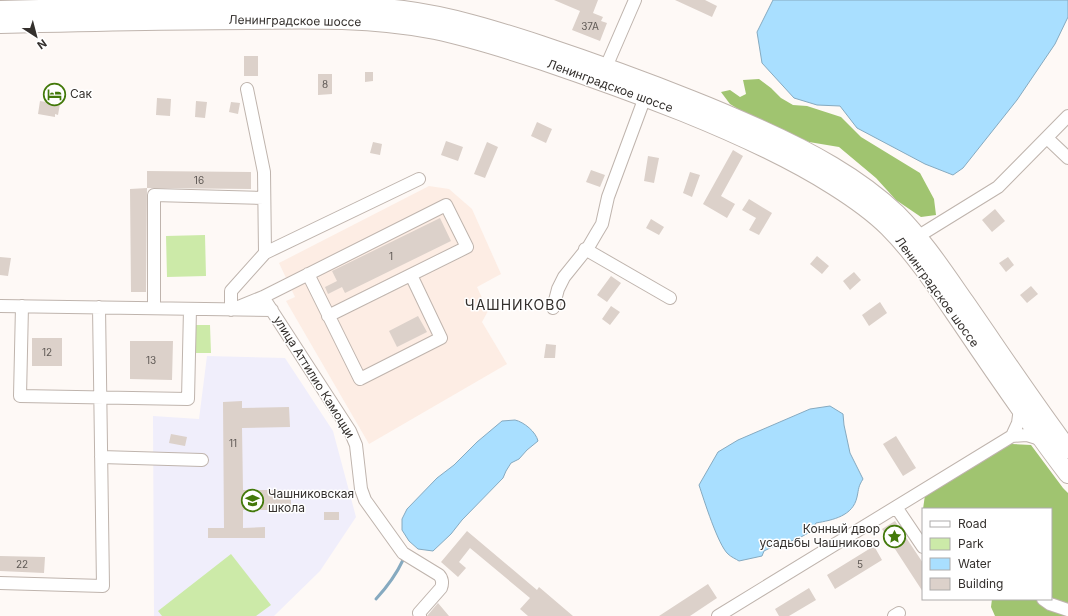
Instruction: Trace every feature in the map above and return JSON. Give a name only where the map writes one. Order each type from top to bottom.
[{"type":"highway","name":"Ленинградское шоссе","points":[[0,10],[96,4],[342,5],[402,10],[439,16],[484,27],[606,67],[706,105],[803,149],[843,173],[869,191],[896,214],[917,237],[948,277],[1068,449]]},
{"type":"highway","name":"Ленинградское шоссе","points":[[0,24],[314,19],[398,24],[434,30],[510,50],[645,97],[721,128],[786,158],[817,175],[854,199],[888,227],[911,253],[1042,440],[1068,474]]},
{"type":"street","points":[[606,67],[635,0]]},
{"type":"street","points":[[247,89],[264,172],[265,253]]},
{"type":"street","points":[[553,308],[558,289],[564,277],[585,250],[602,224],[608,197],[645,97]]},
{"type":"street","points":[[917,237],[998,188],[1068,116]]},
{"type":"street","points":[[1047,138],[1068,158]]},
{"type":"street","points":[[231,310],[231,291],[265,253],[419,179]]},
{"type":"street","points":[[154,308],[154,195],[264,198]]},
{"type":"street","points":[[231,310],[263,297],[446,205],[467,247],[328,316]]},
{"type":"street","points":[[585,250],[670,298]]},
{"type":"street","points":[[308,274],[360,379],[441,338],[411,275]]},
{"type":"street","points":[[263,297],[272,310]]},
{"type":"street","points":[[0,306],[272,310]]},
{"type":"street","points":[[22,306],[20,396],[188,399],[190,309]]},
{"type":"street","points":[[0,583],[103,586],[99,307]]},
{"type":"street","name":"улица Аттилио Камоцци","points":[[272,310],[350,431],[356,445],[360,485],[365,500],[403,553],[439,575],[441,578],[441,588],[419,614],[420,616]]},
{"type":"street","points":[[1012,436],[1018,423],[1020,408]]},
{"type":"street","points":[[718,616],[1012,436],[1026,435],[1042,440]]},
{"type":"street","points":[[102,457],[202,460]]},
{"type":"street","points":[[896,507],[922,546]]},
{"type":"street","points":[[1044,600],[1050,604],[1068,610]]},
{"type":"shaded area","points":[[429,186],[449,189],[472,209],[501,274],[477,287],[488,311],[482,322],[507,364],[369,444],[286,301],[295,297],[279,263]]},
{"type":"shaded area","name":"Чашниковская школа","points":[[207,356],[285,358],[333,431],[356,517],[320,571],[274,616],[154,616],[153,416],[199,419]]},
{"type":"green space","points":[[759,79],[781,98],[793,105],[807,106],[841,117],[861,137],[920,173],[934,199],[936,215],[921,217],[896,200],[876,178],[839,147],[809,142],[743,112],[730,104],[721,92],[730,90],[740,97],[746,94],[743,80]]},
{"type":"green space","points":[[205,235],[206,276],[167,277],[166,236]]},
{"type":"green space","points":[[192,325],[210,325],[211,353],[192,353]]},
{"type":"green space","points":[[1011,444],[1031,445],[1068,493],[1068,616],[995,616],[991,607],[992,600],[1052,600],[1052,508],[923,508],[925,495]]},
{"type":"green space","points":[[231,554],[271,605],[256,616],[162,616],[158,611]]},
{"type":"water","points":[[773,0],[1068,0],[1068,17],[1055,44],[1017,100],[963,168],[953,175],[925,164],[857,128],[840,106],[817,105],[794,98],[762,63],[757,32]]},
{"type":"water","points":[[830,406],[843,414],[850,453],[863,479],[859,486],[855,503],[851,509],[841,516],[816,523],[810,532],[777,547],[772,547],[764,551],[762,556],[739,561],[728,554],[720,542],[699,485],[718,452],[738,440],[810,409]]},
{"type":"water","points":[[515,420],[529,428],[535,434],[538,441],[519,459],[511,463],[503,478],[462,520],[451,534],[433,551],[418,549],[409,541],[402,530],[402,519],[407,509],[437,478],[454,465],[477,442],[502,421]]},
{"type":"building","points":[[554,0],[598,0],[593,13],[603,17],[601,21],[607,23],[600,41],[572,30],[580,11]]},
{"type":"building","points":[[675,0],[705,0],[717,6],[712,17]]},
{"type":"building","points":[[244,56],[258,56],[258,76],[244,76]]},
{"type":"building","points":[[365,72],[373,72],[373,81],[365,82]]},
{"type":"building","points":[[318,74],[332,74],[332,94],[318,95]]},
{"type":"building","name":"Сак","points":[[49,85],[63,87],[58,115],[55,114],[55,117],[38,114],[40,101],[46,102]]},
{"type":"building","points":[[157,98],[171,99],[170,116],[156,115]]},
{"type":"building","points":[[196,101],[207,102],[205,118],[195,117]]},
{"type":"building","points":[[231,102],[240,103],[238,114],[229,112]]},
{"type":"building","points":[[537,122],[552,129],[546,143],[531,136]]},
{"type":"building","points":[[446,141],[463,147],[458,161],[441,155]]},
{"type":"building","points":[[373,142],[382,144],[380,155],[370,153]]},
{"type":"building","points":[[487,142],[498,147],[485,178],[474,174]]},
{"type":"building","points":[[733,150],[743,156],[721,196],[735,204],[727,218],[703,204]]},
{"type":"building","points":[[648,156],[659,158],[654,183],[644,181]]},
{"type":"building","points":[[591,170],[605,175],[600,187],[586,182]]},
{"type":"building","points":[[147,171],[251,172],[251,189],[147,188]]},
{"type":"building","points":[[690,172],[700,175],[692,197],[683,193]]},
{"type":"building","points":[[147,188],[146,292],[131,292],[130,189]]},
{"type":"building","points":[[749,199],[772,213],[759,235],[749,230],[756,218],[742,210]]},
{"type":"building","points":[[995,209],[1005,221],[992,232],[982,220]]},
{"type":"building","points":[[440,218],[451,241],[345,293],[342,287],[328,294],[325,287],[337,281],[332,271]]},
{"type":"building","points":[[651,219],[664,227],[659,235],[646,228]]},
{"type":"building","points":[[817,256],[829,266],[822,274],[810,264]]},
{"type":"building","points":[[0,257],[11,258],[8,276],[0,275]]},
{"type":"building","points":[[1008,257],[1014,265],[1006,272],[999,263]]},
{"type":"building","points":[[854,272],[861,280],[850,290],[843,281]]},
{"type":"building","points":[[611,276],[621,283],[607,302],[597,295]]},
{"type":"building","points":[[1031,286],[1038,294],[1027,303],[1020,295]]},
{"type":"building","points":[[880,302],[887,313],[869,326],[862,315]]},
{"type":"building","points":[[611,306],[620,312],[610,325],[602,319]]},
{"type":"building","points":[[418,316],[427,332],[397,347],[389,331]]},
{"type":"building","points":[[32,338],[62,338],[62,366],[32,366]]},
{"type":"building","points":[[130,341],[173,341],[172,380],[130,379]]},
{"type":"building","points":[[546,344],[556,345],[555,358],[544,358]]},
{"type":"building","points":[[242,401],[242,408],[289,407],[290,427],[242,428],[243,490],[291,490],[291,510],[243,510],[243,528],[265,527],[265,538],[208,538],[208,528],[224,528],[223,402]]},
{"type":"building","points":[[171,434],[187,437],[185,446],[169,443]]},
{"type":"building","points":[[896,436],[916,468],[903,476],[883,444]]},
{"type":"building","points":[[324,512],[339,512],[339,520],[324,520]]},
{"type":"building","points":[[895,521],[922,562],[922,590],[882,529]]},
{"type":"building","points":[[467,531],[537,590],[539,587],[573,616],[528,616],[520,609],[530,598],[470,548],[459,562],[466,568],[458,577],[441,562]]},
{"type":"building","points":[[874,546],[882,560],[835,589],[827,575]]},
{"type":"building","points":[[0,556],[45,557],[44,573],[0,571]]},
{"type":"building","points":[[708,584],[717,598],[690,616],[659,616]]},
{"type":"building","points":[[809,588],[816,600],[789,616],[779,616],[775,609]]},
{"type":"building","points":[[438,603],[449,616],[427,616]]},
{"type":"waterway","points":[[376,599],[391,581],[403,560]]},
{"type":"place","name":"Сак","points":[[54,94]]},
{"type":"place","name":"Чашниковская школа","points":[[252,501]]},
{"type":"place","name":"Конный двор усадьбы Чашниково","points":[[895,536]]},
{"type":"district","name":"ЧАШНИКОВО","points":[[516,305]]}]
